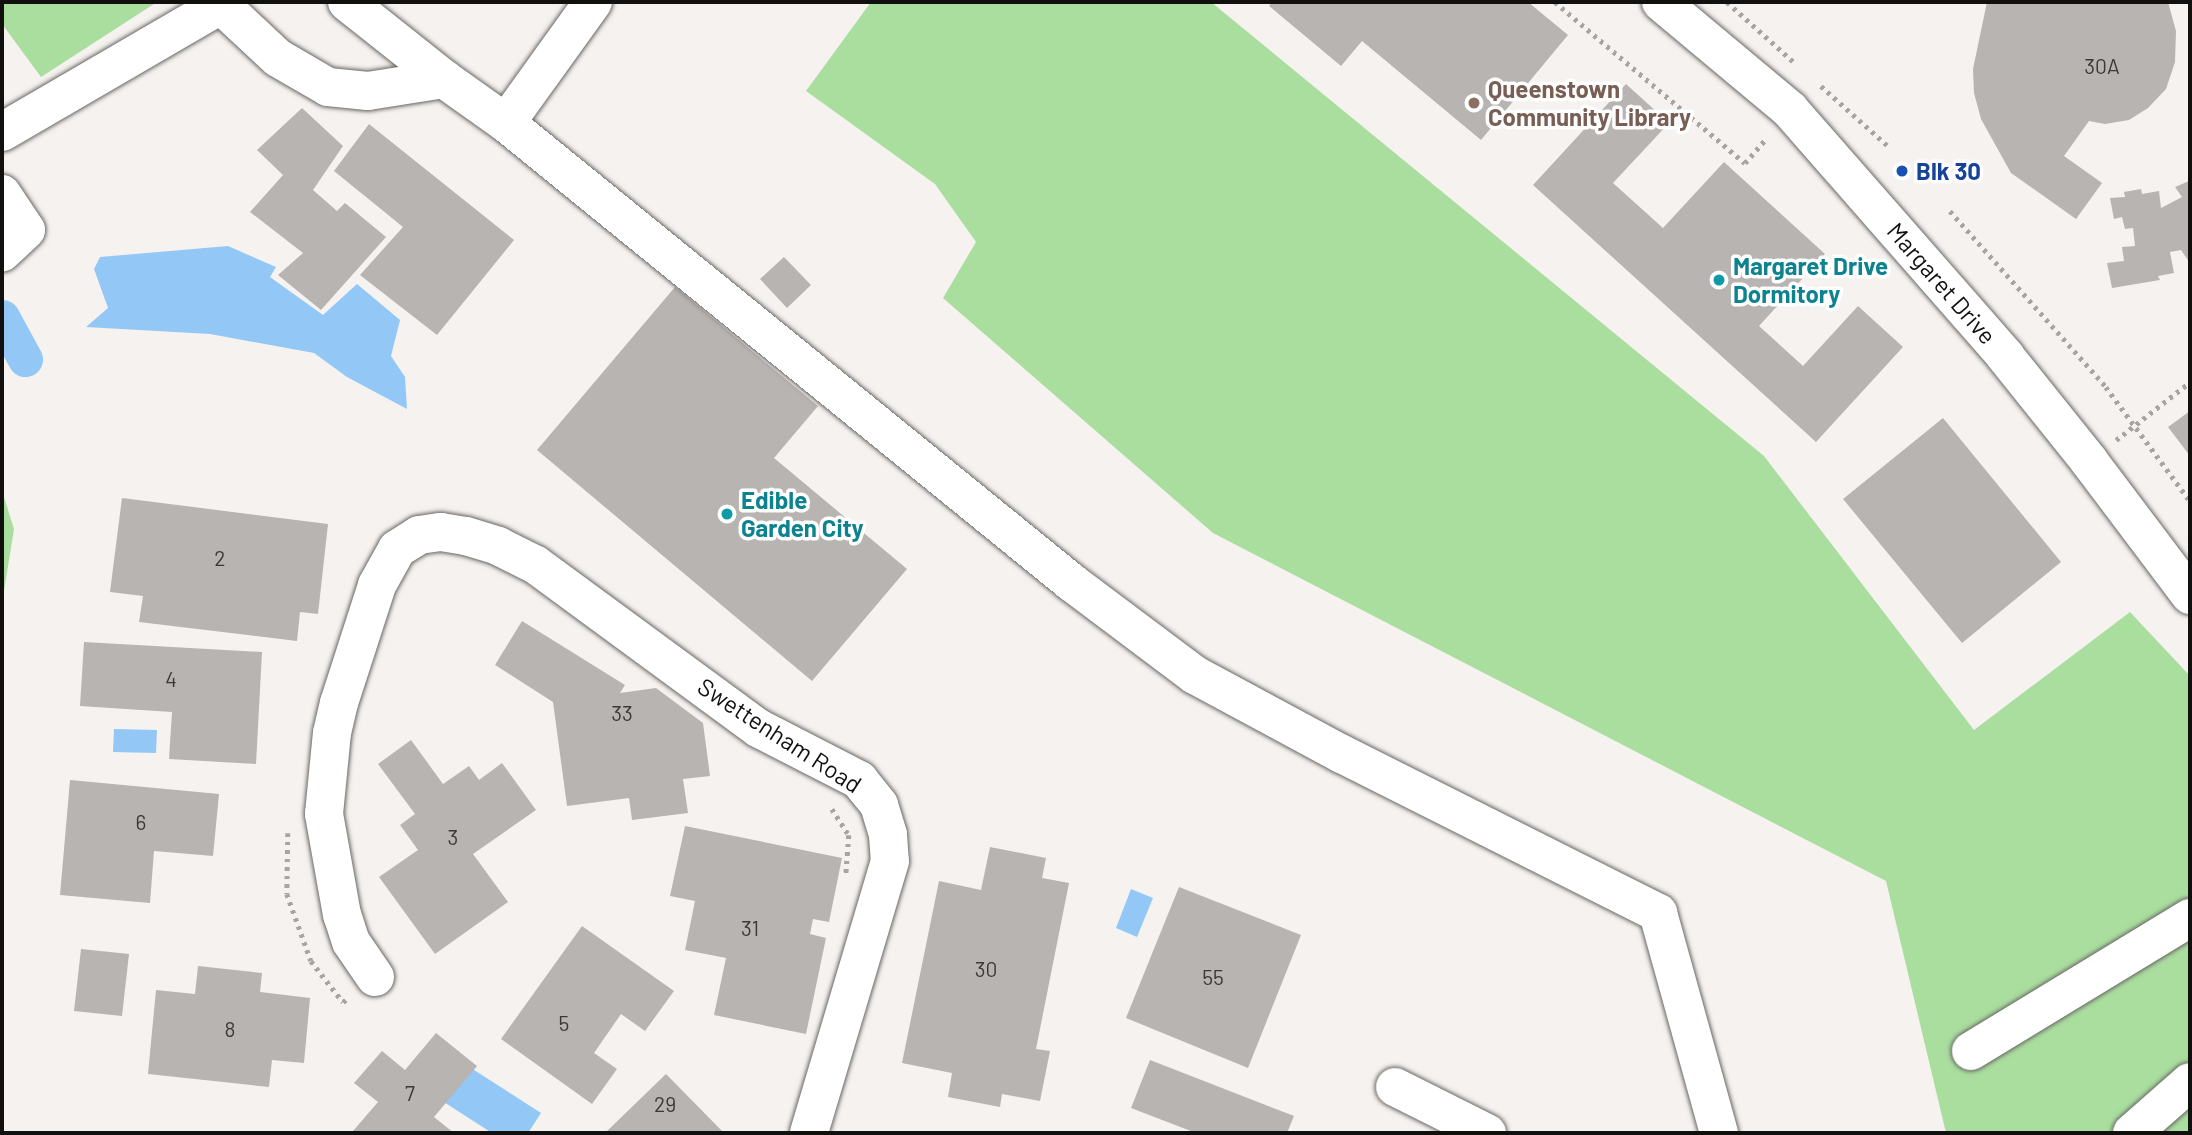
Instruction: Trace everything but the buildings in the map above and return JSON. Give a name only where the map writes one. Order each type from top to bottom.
[{"type":"street","points":[[347,2],[444,79],[506,123],[1074,584],[1195,675],[1342,754],[1658,913],[1719,1133]]},
{"type":"street","points":[[506,123],[593,2]]},
{"type":"street","name":"Margaret Drive","points":[[1661,2],[1790,110],[2005,356],[2089,461],[2190,595]]},
{"type":"street","points":[[2,132],[223,3],[278,58],[328,87],[368,91],[444,79]]},
{"type":"street","points":[[2,194],[26,230],[2,251]]},
{"type":"street","name":"Swettenham Road","points":[[375,977],[351,942],[342,915],[324,814],[339,703],[377,585],[397,550],[418,535],[441,532],[466,536],[498,546],[536,565],[758,728],[859,780],[879,805],[888,835],[890,860],[809,1133]]},
{"type":"street","points":[[1971,1051],[2190,918]]},
{"type":"street","points":[[2132,1133],[2190,1082]]},
{"type":"street","points":[[1395,1087],[1487,1133]]},
{"type":"path","points":[[1555,2],[1745,163],[1790,110]]},
{"type":"path","points":[[1950,211],[2106,387],[2190,501]]},
{"type":"path","points":[[2089,461],[2190,382]]},
{"type":"path","points":[[829,803],[849,835],[846,876]]},
{"type":"path","points":[[288,820],[287,894],[311,961],[343,1002],[375,977]]},
{"type":"green space","points":[[2,2],[157,2],[41,77],[2,24]]},
{"type":"green space","points":[[871,2],[1211,2],[1764,456],[1974,730],[2130,612],[2190,676],[2190,1133],[1946,1133],[1886,881],[1213,533],[943,298],[976,242],[935,184],[806,91]]},
{"type":"green space","points":[[2,491],[14,529],[2,603]]},
{"type":"water","points":[[228,246],[276,267],[270,277],[323,315],[357,284],[400,320],[391,356],[405,377],[407,409],[347,377],[314,353],[210,334],[86,327],[108,308],[94,269],[100,257]]},
{"type":"water","points":[[114,729],[157,730],[156,753],[113,752]]},
{"type":"water","points":[[1131,889],[1153,898],[1137,937],[1116,928]]},
{"type":"water","points":[[460,1061],[541,1113],[528,1133],[492,1133],[436,1097]]},
{"type":"waterway","points":[[2,317],[25,359]]},
{"type":"place","name":"Queenstown Community Library","points":[[1474,103]]},
{"type":"place","name":"Blk 30","points":[[1902,171]]},
{"type":"place","name":"Margaret Drive Dormitory","points":[[1719,280]]},
{"type":"place","name":"Edible Garden City","points":[[727,514]]}]
